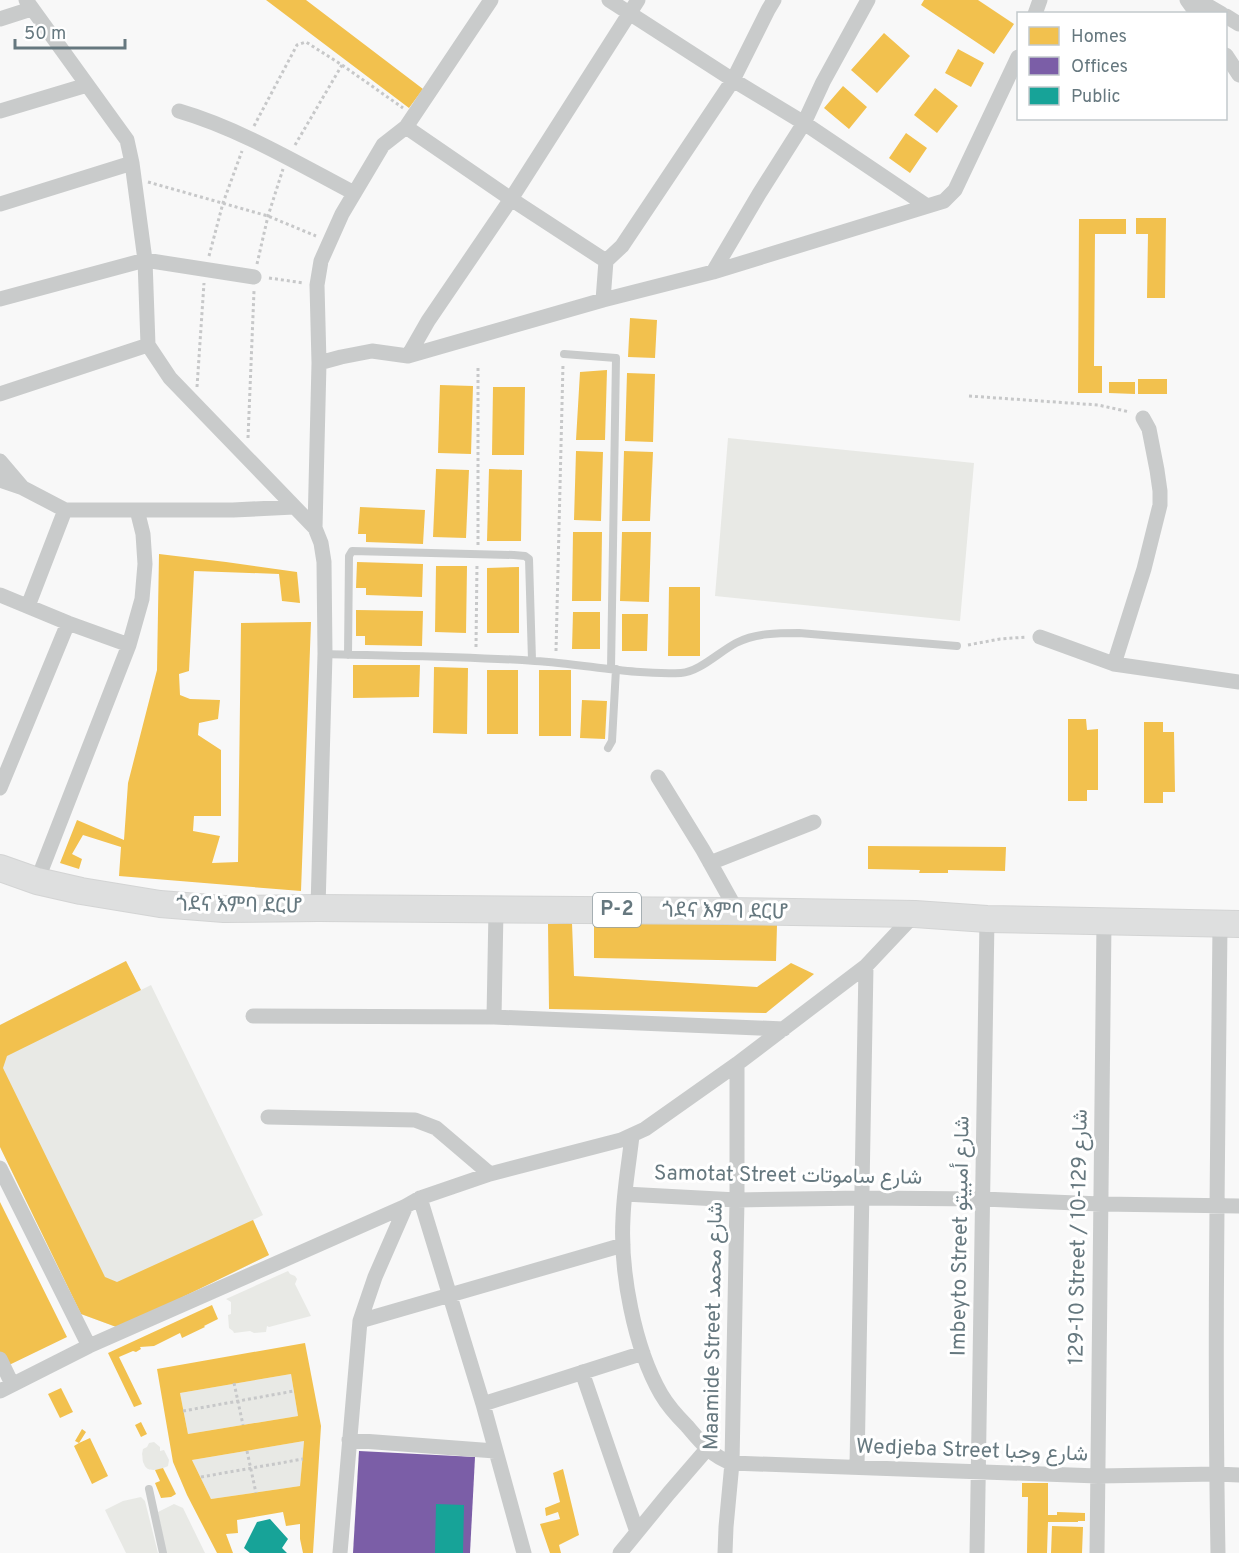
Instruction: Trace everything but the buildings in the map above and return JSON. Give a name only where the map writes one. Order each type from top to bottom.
[{"type":"highway","name":"ጎደና እምባ ደርሆ","points":[[0,868],[38,880],[90,892],[185,907],[224,909],[737,911],[1230,924]]},
{"type":"street","points":[[318,908],[325,654],[324,562],[321,543],[315,528],[319,363],[317,285],[321,261],[342,214],[383,145],[410,121],[491,0]]},
{"type":"street","points":[[609,0],[804,123],[927,206]]},
{"type":"street","points":[[408,356],[428,321],[511,199],[638,0]]},
{"type":"street","points":[[603,300],[606,261],[622,246],[733,80],[774,0]]},
{"type":"street","points":[[713,272],[804,123],[823,82],[868,0]]},
{"type":"street","points":[[1198,0],[1218,12]]},
{"type":"street","points":[[0,19],[29,5],[127,140],[145,260],[148,345],[170,378],[196,407],[315,528]]},
{"type":"street","points":[[1227,57],[1239,75]]},
{"type":"street","points":[[319,363],[372,351],[408,356],[603,300],[713,272],[944,201],[956,190],[1017,59]]},
{"type":"street","points":[[0,111],[87,85]]},
{"type":"street","points":[[179,111],[201,117],[247,138],[354,193]]},
{"type":"street","points":[[410,121],[511,199],[606,261]]},
{"type":"street","points":[[0,204],[132,163]]},
{"type":"street","points":[[0,299],[145,260],[254,277]]},
{"type":"street","points":[[0,394],[148,345]]},
{"type":"street","points":[[1114,664],[1141,579],[1160,505],[1157,470],[1149,429],[1143,418]]},
{"type":"street","points":[[0,460],[23,488]]},
{"type":"street","points":[[0,480],[23,488],[65,510],[233,510],[294,507]]},
{"type":"street","points":[[28,606],[65,510]]},
{"type":"street","points":[[38,880],[129,645],[142,599],[145,564],[143,534],[137,510]]},
{"type":"street","points":[[0,595],[129,645]]},
{"type":"street","points":[[0,788],[68,623]]},
{"type":"street","points":[[1040,637],[1114,664],[1239,682]]},
{"type":"street","points":[[658,777],[737,911]]},
{"type":"street","points":[[710,863],[814,822]]},
{"type":"street","points":[[494,1017],[496,910]]},
{"type":"street","points":[[0,1359],[6,1388],[88,1346],[420,1198],[490,1174],[632,1136],[737,1064],[866,966],[915,914]]},
{"type":"street","name":"Imbeyto Street شارع أمبيتو","points":[[977,1553],[987,919]]},
{"type":"street","name":"129-10 Street / شارع 129-10","points":[[1097,1553],[1104,922]]},
{"type":"street","points":[[1218,1553],[1217,1206],[1230,924]]},
{"type":"street","points":[[857,1467],[866,966]]},
{"type":"street","points":[[253,1016],[494,1017],[784,1029]]},
{"type":"street","name":"Maamide Street شارع محمد","points":[[725,1553],[732,1463],[738,1200],[737,1064]]},
{"type":"street","points":[[268,1117],[415,1120],[436,1128],[490,1174]]},
{"type":"street","name":"Wedjeba Street شارع وجبا","points":[[632,1136],[623,1217],[623,1245],[627,1289],[643,1353],[654,1380],[671,1409],[707,1449],[724,1460],[732,1463],[1098,1476],[1239,1475]]},
{"type":"street","points":[[0,1168],[88,1346]]},
{"type":"street","name":"Samotat Street شارع ساموتات","points":[[625,1194],[738,1200],[983,1199],[1239,1206]]},
{"type":"street","points":[[420,1198],[483,1404],[524,1553]]},
{"type":"street","points":[[340,1553],[360,1321],[375,1277],[406,1206]]},
{"type":"street","points":[[360,1321],[623,1245]]},
{"type":"street","points":[[483,1404],[643,1353]]},
{"type":"street","points":[[582,1372],[637,1532]]},
{"type":"street","points":[[349,1440],[495,1451]]},
{"type":"street","points":[[620,1553],[707,1449]]},
{"type":"lane","points":[[564,354],[616,358],[612,741],[608,747]]},
{"type":"lane","points":[[348,655],[349,556],[352,551],[520,555],[529,560],[532,660]]},
{"type":"lane","points":[[325,654],[532,660],[656,673],[684,673],[694,670],[738,642],[758,635],[799,633],[957,646]]},
{"type":"lane","points":[[149,1489],[163,1553]]},
{"type":"path","points":[[196,407],[205,270],[223,203],[247,138],[297,45],[306,42],[342,65],[410,121]]},
{"type":"path","points":[[248,460],[254,277],[268,216],[287,158],[342,65]]},
{"type":"path","points":[[134,178],[268,216],[329,241]]},
{"type":"path","points":[[254,277],[317,285]]},
{"type":"path","points":[[556,662],[564,354]]},
{"type":"path","points":[[476,658],[478,368]]},
{"type":"path","points":[[969,396],[1098,405],[1129,411],[1143,418]]},
{"type":"path","points":[[957,646],[1016,637],[1040,637]]},
{"type":"path","points":[[234,1383],[243,1425]]},
{"type":"path","points":[[183,1411],[294,1391]]},
{"type":"path","points":[[248,1451],[256,1492]]},
{"type":"path","points":[[201,1477],[303,1459]]},
{"type":"shaded area","points":[[728,438],[974,463],[960,621],[715,596]]},
{"type":"shaded area","points":[[126,961],[141,990],[151,985],[263,1215],[253,1220],[269,1255],[119,1328],[81,1314],[0,1147],[0,1025]]},
{"type":"shaded area","points":[[288,1271],[297,1279],[295,1284],[311,1316],[267,1326],[266,1332],[234,1333],[229,1328],[228,1315],[231,1314],[231,1302],[226,1299]]},
{"type":"shaded area","points":[[291,1374],[298,1416],[188,1434],[180,1393]]},
{"type":"shaded area","points":[[304,1441],[300,1486],[211,1499],[192,1460]]},
{"type":"shaded area","points":[[154,1442],[160,1447],[160,1451],[164,1450],[169,1460],[168,1466],[151,1470],[143,1462],[142,1454],[143,1449],[149,1443]]},
{"type":"shaded area","points":[[141,1497],[145,1501],[158,1553],[126,1553],[105,1510],[123,1501]]},
{"type":"shaded area","points":[[174,1504],[183,1508],[205,1553],[166,1553],[158,1512]]}]
